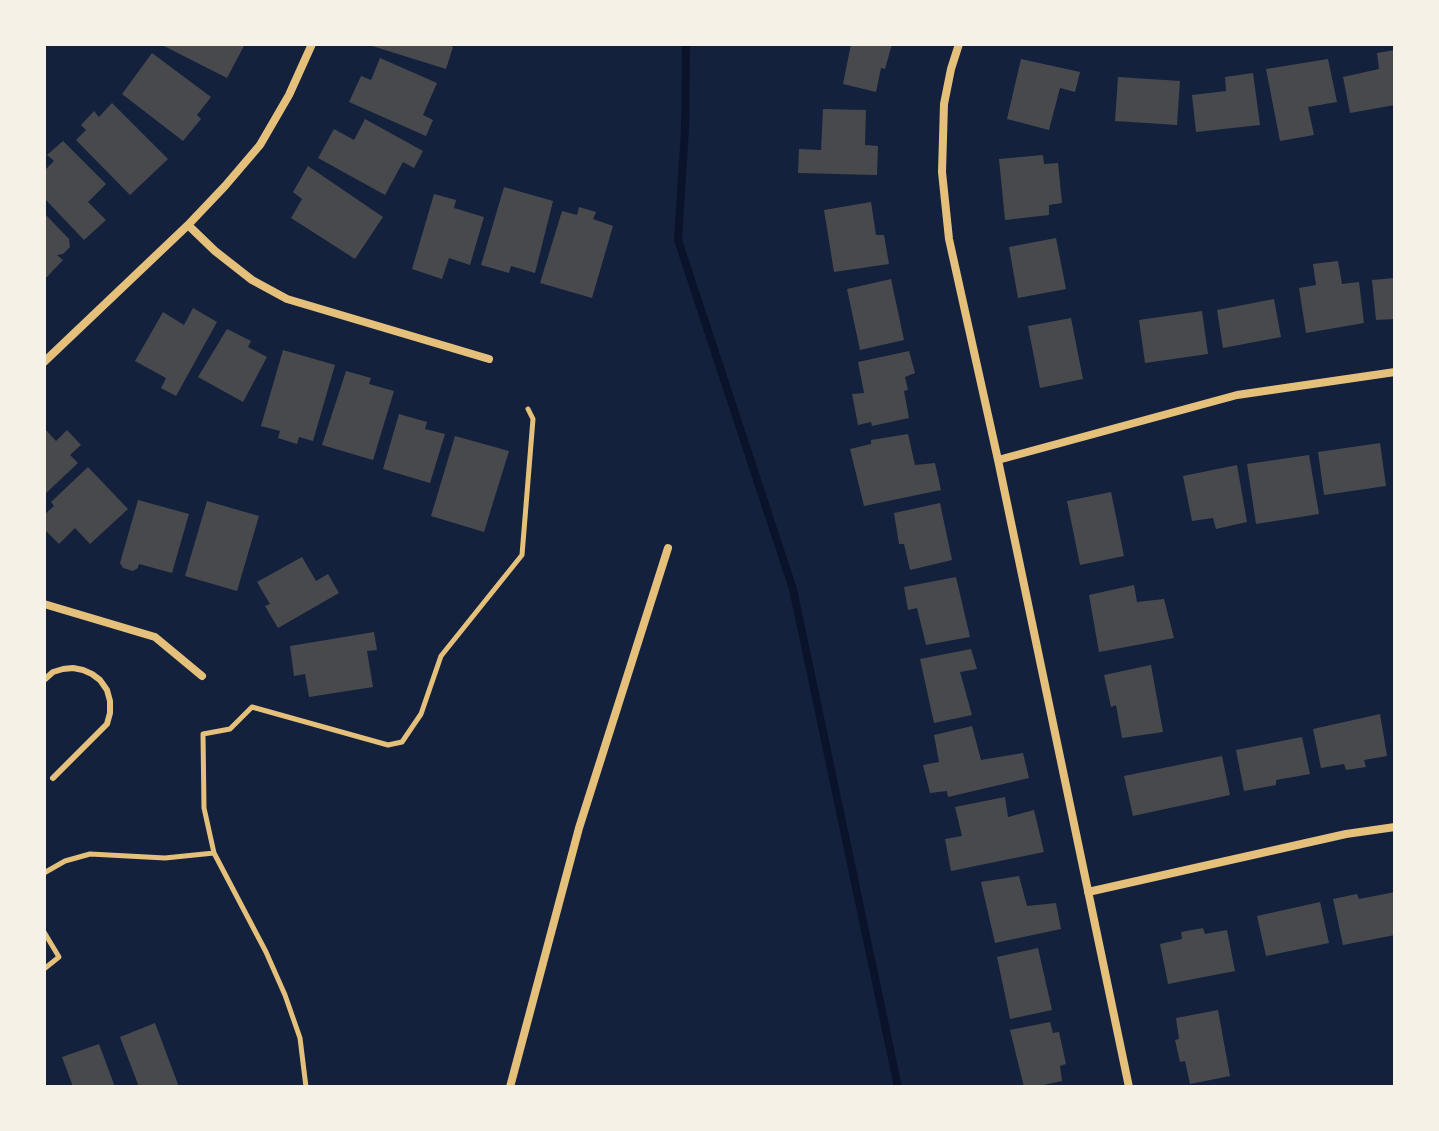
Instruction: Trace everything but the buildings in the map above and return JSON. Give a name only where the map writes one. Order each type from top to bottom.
[{"type":"street","points":[[44,362],[188,225],[260,145],[289,95],[312,44]]},
{"type":"street","points":[[959,44],[944,104],[942,161],[949,239],[1129,1087]]},
{"type":"street","points":[[188,225],[252,280],[287,299],[489,359]]},
{"type":"street","points":[[998,460],[1237,395],[1395,372]]},
{"type":"street","points":[[510,1087],[579,828],[668,548]]},
{"type":"street","points":[[44,604],[155,637],[202,676]]},
{"type":"street","points":[[1088,892],[1346,834],[1395,827]]},
{"type":"lane","points":[[44,680],[53,672],[63,669],[83,670],[100,680],[110,701],[107,724],[53,778]]},
{"type":"path","points":[[306,1087],[300,1038],[285,995],[214,853],[204,808],[203,734],[230,729],[252,707],[388,745],[402,742],[421,714],[441,656],[522,555],[533,419],[528,409]]},
{"type":"path","points":[[44,873],[65,861],[90,854],[165,858],[214,853]]},
{"type":"path","points":[[44,932],[59,957],[44,969]]},
{"type":"waterway","points":[[686,44],[685,129],[678,240],[793,589],[898,1087]]}]
